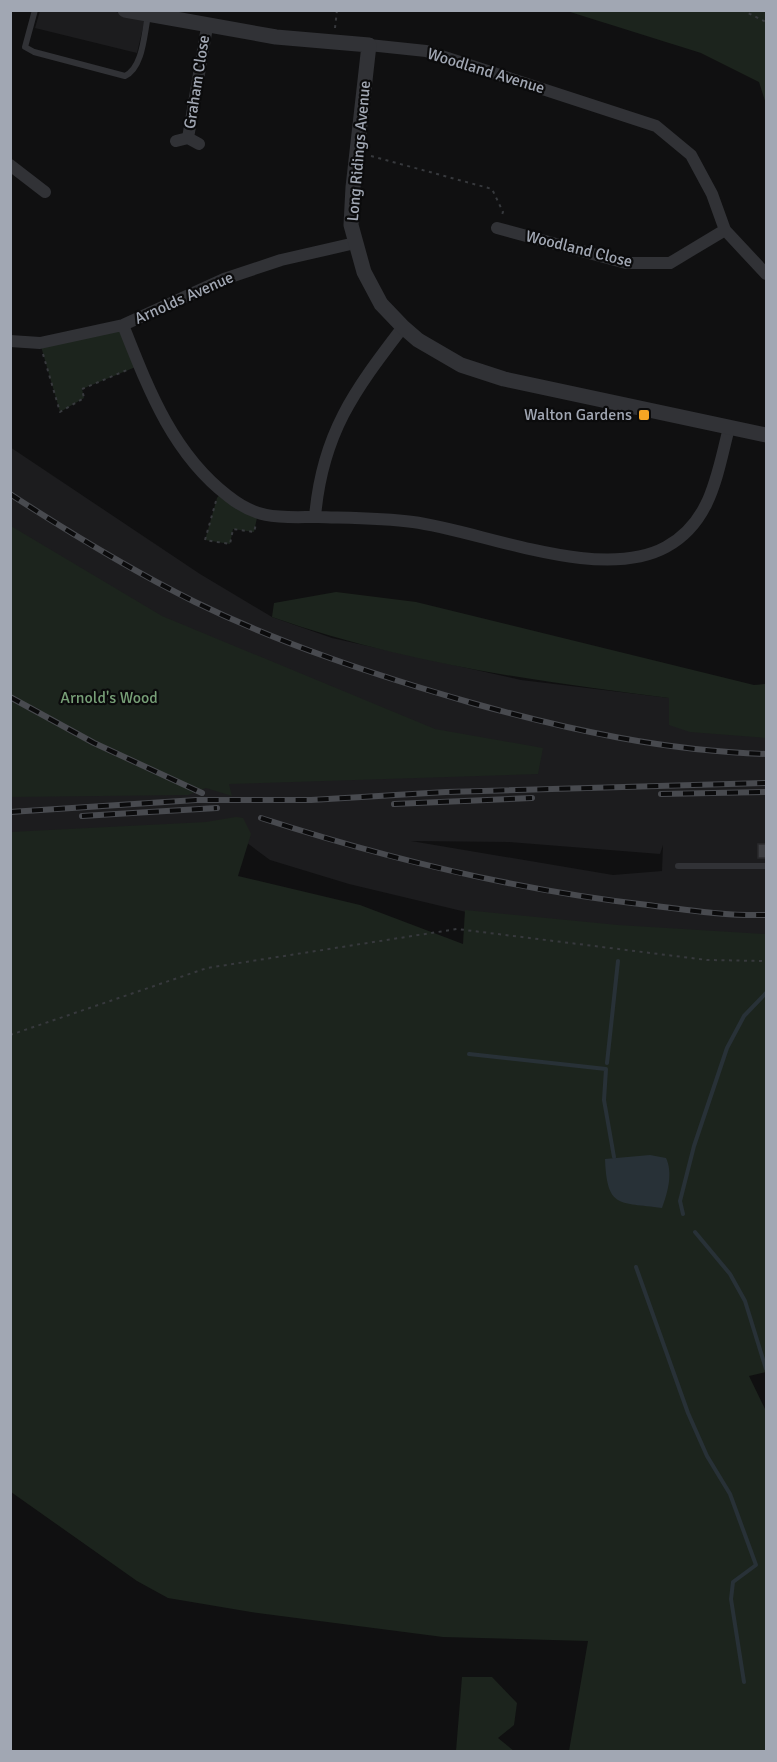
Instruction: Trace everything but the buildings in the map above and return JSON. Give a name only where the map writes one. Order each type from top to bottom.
[{"type":"street","name":"Woodland Avenue","points":[[125,10],[207,27],[276,37],[426,51],[656,126],[691,155],[712,194],[725,230],[766,274]]},
{"type":"street","name":"Graham Close","points":[[188,141],[207,27]]},
{"type":"street","name":"Long Ridings Avenue","points":[[369,45],[351,225],[364,272],[381,304],[403,327],[461,365],[504,379],[766,435]]},
{"type":"street","points":[[10,165],[45,192]]},
{"type":"street","name":"Woodland Close","points":[[497,228],[626,263],[670,263],[725,230]]},
{"type":"street","name":"Arnolds Avenue","points":[[10,341],[40,343],[123,325],[224,279],[281,260],[355,243]]},
{"type":"street","points":[[123,325],[157,408],[176,439],[194,462],[222,491],[258,513],[280,519],[315,517],[412,522],[449,528],[513,546],[570,556],[629,557],[650,553],[666,547],[699,520],[710,501],[729,428]]},
{"type":"street","points":[[315,517],[324,460],[337,423],[352,397],[403,327]]},
{"type":"lane","points":[[35,10],[25,47],[34,52],[125,75],[132,73],[137,66],[148,16]]},
{"type":"lane","points":[[678,866],[766,866]]},
{"type":"path","points":[[333,41],[337,10]]},
{"type":"path","points":[[742,10],[766,22]]},
{"type":"path","points":[[357,152],[492,189],[503,212],[497,228]]},
{"type":"path","points":[[40,343],[60,411],[84,398],[82,389],[138,366]]},
{"type":"path","points":[[222,491],[217,498],[205,540],[230,544],[233,529],[254,532],[258,513]]},
{"type":"path","points":[[10,1035],[207,968],[457,929],[707,960],[766,961]]},
{"type":"shaded area","points":[[40,11],[112,11],[145,19],[137,53],[35,28]]},
{"type":"shaded area","points":[[10,447],[200,574],[272,617],[332,638],[521,680],[670,698],[766,684],[766,957],[533,928],[349,884],[270,860],[239,837],[11,835]],"holes":[[[411,841],[509,842],[660,854],[663,845],[662,871],[613,875]]]},
{"type":"shaded area","points":[[650,1155],[666,1158],[668,1164],[669,1183],[662,1208],[635,1205],[618,1200],[609,1187],[605,1159]]},
{"type":"green space","points":[[567,11],[766,11],[766,104],[759,82],[701,53]]},
{"type":"green space","points":[[123,325],[138,366],[82,389],[84,398],[60,412],[40,343]]},
{"type":"green space","points":[[222,491],[258,513],[254,532],[233,529],[230,544],[205,540],[217,498]]},
{"type":"green space","name":"Arnold's Wood","points":[[11,526],[162,616],[435,729],[543,748],[538,774],[229,784],[232,796],[206,788],[188,795],[11,797]]},
{"type":"green space","points":[[336,592],[416,602],[754,685],[766,684],[766,738],[690,732],[669,725],[669,698],[518,677],[419,658],[370,647],[272,617],[274,603]]},
{"type":"green space","points":[[243,818],[251,834],[238,876],[360,905],[463,944],[465,910],[618,925],[766,934],[766,1372],[749,1376],[766,1411],[766,1751],[569,1751],[588,1641],[443,1637],[251,1612],[168,1598],[137,1581],[11,1492],[10,832],[206,822]]},
{"type":"green space","points":[[462,1677],[492,1677],[517,1703],[514,1725],[498,1738],[514,1751],[456,1751]]},
{"type":"waterway","points":[[607,1063],[618,961]]},
{"type":"waterway","points":[[683,1214],[680,1201],[694,1146],[727,1048],[744,1016],[766,993]]},
{"type":"waterway","points":[[469,1054],[606,1069],[604,1100],[614,1157]]},
{"type":"waterway","points":[[695,1232],[730,1274],[745,1301],[766,1369]]},
{"type":"waterway","points":[[636,1267],[688,1413],[707,1456],[730,1494],[756,1565],[733,1582],[731,1599],[744,1682]]},
{"type":"railway","points":[[10,494],[101,551],[195,602],[228,618],[331,658],[472,703],[581,730],[692,749],[766,754]]},
{"type":"railway","points":[[10,697],[94,743],[202,793]]},
{"type":"railway","points":[[10,812],[196,800],[311,800],[446,792],[766,783]]},
{"type":"railway","points":[[661,794],[766,792]]},
{"type":"railway","points":[[394,804],[532,798]]},
{"type":"railway","points":[[82,816],[217,808]]},
{"type":"railway","points":[[261,818],[404,860],[501,882],[599,899],[677,909],[722,914],[766,915]]},
{"type":"place","name":"Walton Gardens","points":[[644,415]]}]
